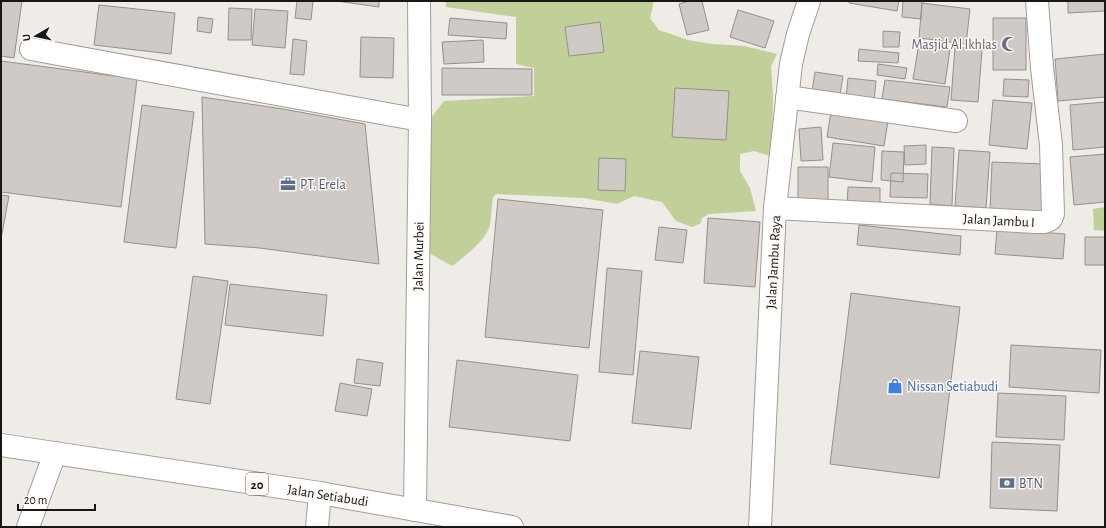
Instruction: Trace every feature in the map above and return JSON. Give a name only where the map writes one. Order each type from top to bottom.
[{"type":"main road","name":"Jalan Murbei","points":[[419,1],[421,516]]},
{"type":"main road","name":"Jalan Jambu Raya","points":[[760,527],[775,208],[791,64],[798,34],[810,1]]},
{"type":"main road","name":"Jalan Jambu I","points":[[775,208],[1036,222],[1051,220],[1053,214],[1051,145],[1042,68],[1037,1]]},
{"type":"main road","points":[[31,49],[420,120]]},
{"type":"main road","points":[[787,97],[956,121]]},
{"type":"main road","name":"Jalan Setiabudi","points":[[1,445],[320,493],[421,516],[512,527]]},
{"type":"main road","points":[[28,527],[55,453]]},
{"type":"main road","points":[[317,527],[320,493]]},
{"type":"green space","points":[[446,1],[654,1],[650,18],[659,30],[688,40],[712,44],[744,46],[777,54],[771,66],[773,96],[772,148],[770,156],[754,151],[740,154],[740,171],[750,188],[756,211],[709,214],[702,218],[701,223],[692,227],[676,221],[662,202],[634,196],[617,204],[584,198],[496,194],[493,197],[490,225],[486,234],[473,249],[452,266],[415,245],[419,133],[444,101],[534,96],[534,68],[516,64],[516,17],[446,7]]},
{"type":"green space","points":[[1105,207],[1105,231],[1094,230],[1093,209]]},
{"type":"building","points":[[1,1],[22,1],[14,58],[1,56]]},
{"type":"building","points":[[297,1],[313,1],[311,20],[295,18]]},
{"type":"building","points":[[336,1],[379,1],[379,7]]},
{"type":"building","points":[[689,1],[702,1],[709,30],[687,35],[679,4]]},
{"type":"building","points":[[849,1],[899,1],[897,11],[849,3]]},
{"type":"building","points":[[903,1],[922,1],[921,19],[902,17]]},
{"type":"building","points":[[1068,1],[1105,1],[1105,11],[1068,13]]},
{"type":"building","points":[[922,3],[970,9],[966,44],[919,38]]},
{"type":"building","points":[[99,5],[175,13],[171,54],[94,45]]},
{"type":"building","points":[[229,8],[252,9],[251,40],[228,40]]},
{"type":"building","points":[[255,9],[288,11],[285,48],[252,45]]},
{"type":"building","points":[[738,10],[774,21],[765,48],[730,37]]},
{"type":"building","points":[[198,17],[213,19],[211,33],[197,31]]},
{"type":"building","points":[[450,18],[507,23],[506,39],[448,35]]},
{"type":"building","name":"Masjid Al Ikhlas","points":[[993,18],[1026,18],[1026,70],[993,70]]},
{"type":"building","points":[[600,22],[604,52],[569,56],[565,27]]},
{"type":"building","points":[[883,31],[900,32],[899,47],[883,47]]},
{"type":"building","points":[[361,37],[394,38],[393,78],[360,77]]},
{"type":"building","points":[[293,39],[307,41],[304,75],[290,74]]},
{"type":"building","points":[[483,40],[484,62],[444,64],[442,42]]},
{"type":"building","points":[[919,44],[950,49],[945,84],[913,79]]},
{"type":"building","points":[[955,47],[982,50],[978,102],[951,100]]},
{"type":"building","points":[[859,49],[899,53],[898,63],[858,61]]},
{"type":"building","points":[[1105,54],[1105,97],[1058,101],[1055,59]]},
{"type":"building","points":[[1,61],[137,79],[121,207],[1,192]]},
{"type":"building","points":[[878,64],[907,68],[905,79],[877,75]]},
{"type":"building","points":[[442,68],[532,69],[532,95],[442,95]]},
{"type":"building","points":[[815,72],[843,76],[840,95],[812,92]]},
{"type":"building","points":[[848,78],[876,81],[874,101],[846,98]]},
{"type":"building","points":[[1004,79],[1029,80],[1028,97],[1003,96]]},
{"type":"building","points":[[885,80],[950,87],[947,107],[882,99]]},
{"type":"building","points":[[675,88],[729,91],[726,140],[672,137]]},
{"type":"building","name":"PT. Erela","points":[[202,97],[283,109],[365,124],[379,264],[260,248],[205,244]]},
{"type":"building","points":[[993,100],[1032,103],[1027,149],[989,145]]},
{"type":"building","points":[[1105,102],[1105,147],[1073,150],[1070,105]]},
{"type":"building","points":[[142,105],[194,112],[176,248],[124,242]]},
{"type":"building","points":[[832,105],[889,115],[884,146],[827,137]]},
{"type":"building","points":[[821,127],[823,160],[801,161],[799,129]]},
{"type":"building","points":[[833,143],[875,147],[872,182],[829,177]]},
{"type":"building","points":[[926,145],[926,164],[905,165],[904,146]]},
{"type":"building","points":[[932,147],[954,148],[952,206],[930,204]]},
{"type":"building","points":[[959,150],[990,152],[986,208],[955,206]]},
{"type":"building","points":[[882,151],[904,152],[903,182],[881,180]]},
{"type":"building","points":[[1105,154],[1105,202],[1074,205],[1070,157]]},
{"type":"building","points":[[599,158],[626,159],[625,191],[598,190]]},
{"type":"building","points":[[992,162],[1044,164],[1042,214],[990,212]]},
{"type":"building","points":[[798,167],[828,167],[828,202],[798,202]]},
{"type":"building","points":[[891,173],[928,174],[927,198],[890,197]]},
{"type":"building","points":[[848,187],[880,188],[880,209],[847,208]]},
{"type":"building","points":[[1,195],[9,196],[1,239]]},
{"type":"building","points":[[498,199],[603,210],[589,348],[485,337]]},
{"type":"building","points":[[708,218],[760,222],[755,287],[704,283]]},
{"type":"building","points":[[859,225],[961,236],[960,255],[857,245]]},
{"type":"building","points":[[659,227],[687,230],[683,263],[655,260]]},
{"type":"building","points":[[997,229],[1065,234],[1063,259],[995,254]]},
{"type":"building","points":[[1085,237],[1105,237],[1105,265],[1085,265]]},
{"type":"building","points":[[607,268],[642,271],[633,375],[599,372]]},
{"type":"building","points":[[193,276],[228,281],[210,404],[176,399]]},
{"type":"building","points":[[230,284],[327,295],[323,336],[225,325]]},
{"type":"building","name":"Nissan Setiabudi","points":[[851,293],[960,307],[939,478],[830,464]]},
{"type":"building","points":[[1011,345],[1101,350],[1099,393],[1009,387]]},
{"type":"building","points":[[640,351],[699,357],[691,429],[632,423]]},
{"type":"building","points":[[357,359],[383,363],[380,386],[354,383]]},
{"type":"building","points":[[457,360],[578,375],[570,441],[449,427]]},
{"type":"building","points":[[340,383],[372,389],[367,416],[335,411]]},
{"type":"building","points":[[998,393],[1066,396],[1064,440],[996,437]]},
{"type":"building","points":[[992,442],[1060,445],[1057,511],[990,508]]},
{"type":"place","name":"Masjid Al Ikhlas","points":[[1009,44]]},
{"type":"place","name":"PT. Erela","points":[[288,184]]},
{"type":"place","name":"Nissan Setiabudi","points":[[895,386]]},
{"type":"place","name":"BTN","points":[[1007,483]]}]
